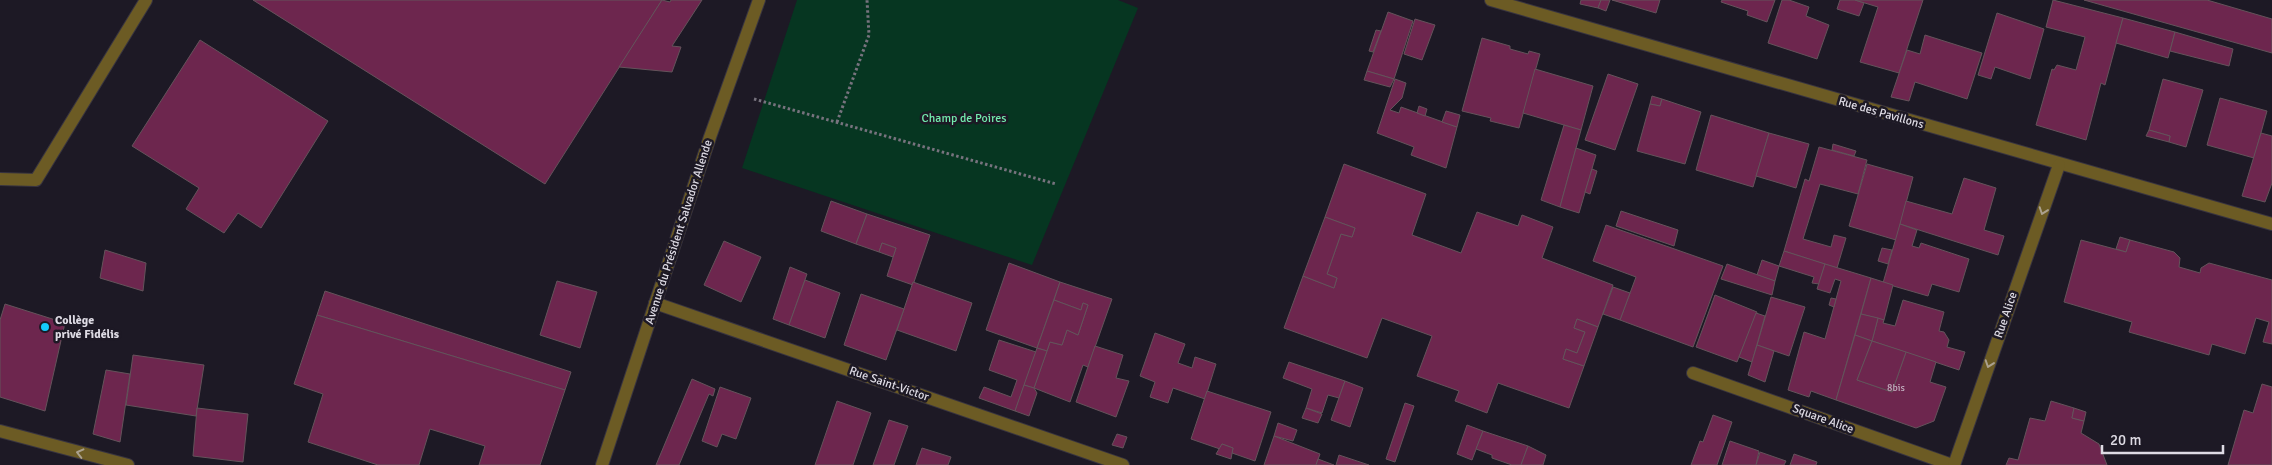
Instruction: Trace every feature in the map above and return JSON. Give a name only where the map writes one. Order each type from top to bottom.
[{"type":"street","points":[[0,179],[36,180],[146,0]]},
{"type":"street","name":"Avenue du Président Salvador Allende","points":[[602,465],[726,92],[759,0]]},
{"type":"street","name":"Rue des Pavillons","points":[[1491,0],[2059,165],[2272,224]]},
{"type":"street","name":"Rue Alice","points":[[1953,465],[2059,165]]},
{"type":"street","name":"Rue Saint-Victor","points":[[655,303],[1123,465]]},
{"type":"street","name":"Square Alice","points":[[1693,373],[1953,465]]},
{"type":"street","points":[[0,431],[128,465]]},
{"type":"path","points":[[837,122],[869,35],[867,0]]},
{"type":"path","points":[[726,92],[1056,184]]},
{"type":"green space","name":"Champ de Poires","points":[[797,0],[1118,0],[1138,8],[1032,265],[742,168]]},
{"type":"building","points":[[253,0],[662,0],[545,184]]},
{"type":"building","points":[[662,0],[670,2],[671,0],[702,0],[672,46],[681,47],[672,72],[619,67]]},
{"type":"building","points":[[1581,0],[1601,0],[1598,8],[1580,4]]},
{"type":"building","points":[[1601,0],[1610,0],[1606,11],[1598,8]]},
{"type":"building","points":[[1612,0],[1660,0],[1656,13]]},
{"type":"building","points":[[1722,0],[1775,0],[1767,22],[1747,15],[1748,11],[1721,2]]},
{"type":"building","points":[[1782,0],[1789,0],[1809,7],[1806,16],[1829,25],[1817,59],[1768,43]]},
{"type":"building","points":[[1840,0],[1855,0],[1864,3],[1859,16],[1837,9]]},
{"type":"building","points":[[1855,0],[1923,0],[1899,73],[1860,62],[1878,7]]},
{"type":"building","points":[[2053,0],[2123,18],[2105,85],[2101,83],[2086,140],[2036,125],[2052,69],[2054,70],[2057,65],[2076,70],[2085,37],[2046,27]]},
{"type":"building","points":[[2084,0],[2207,0],[2272,19],[2272,53]]},
{"type":"building","points":[[1388,12],[1413,21],[1394,79],[1367,71]]},
{"type":"building","points":[[1997,13],[2044,29],[2030,79],[1995,67],[1991,79],[1978,75]]},
{"type":"building","points":[[2123,18],[2175,32],[2168,58],[2116,43]]},
{"type":"building","points":[[1415,19],[1435,25],[1422,60],[1404,54]]},
{"type":"building","points":[[1376,30],[1381,31],[1373,52],[1369,51]]},
{"type":"building","points":[[2175,32],[2233,49],[2229,66],[2170,51]]},
{"type":"building","points":[[1925,35],[1982,53],[1967,99],[1915,82],[1909,101],[1891,97],[1907,50],[1920,54]]},
{"type":"building","points":[[1482,38],[1510,46],[1510,49],[1528,54],[1529,51],[1540,54],[1519,128],[1490,121],[1491,118],[1462,111]]},
{"type":"building","points":[[200,40],[328,121],[261,228],[238,213],[224,233],[186,209],[199,188],[132,146]]},
{"type":"building","points":[[1535,69],[1593,86],[1581,130],[1523,113]]},
{"type":"building","points":[[1367,71],[1394,79],[1390,87],[1364,80]]},
{"type":"building","points":[[1608,74],[1638,84],[1615,150],[1585,140]]},
{"type":"building","points":[[1395,79],[1406,83],[1402,98],[1390,110],[1399,113],[1401,107],[1457,127],[1446,168],[1411,155],[1414,147],[1377,133]]},
{"type":"building","points":[[2163,79],[2203,90],[2186,147],[2169,142],[2170,136],[2149,130]]},
{"type":"building","points":[[1652,96],[1662,99],[1660,106],[1650,104]]},
{"type":"building","points":[[2220,98],[2267,111],[2254,158],[2207,145]]},
{"type":"building","points":[[1662,99],[1701,112],[1685,164],[1637,151],[1650,104],[1660,106]]},
{"type":"building","points":[[1419,106],[1427,109],[1425,116],[1417,113]]},
{"type":"building","points":[[1446,111],[1460,115],[1457,127],[1442,122]]},
{"type":"building","points":[[1711,115],[1769,133],[1753,187],[1696,170]]},
{"type":"building","points":[[1564,125],[1581,130],[1560,207],[1541,200]]},
{"type":"building","points":[[2149,130],[2170,136],[2169,142],[2146,136]]},
{"type":"building","points":[[1769,133],[1809,144],[1796,188],[1756,176]]},
{"type":"building","points":[[2261,133],[2272,136],[2272,183],[2265,202],[2242,196]]},
{"type":"building","points":[[1833,144],[1856,151],[1854,156],[1832,150]]},
{"type":"building","points":[[1819,147],[1867,160],[1858,194],[1820,184],[1803,239],[1831,247],[1834,235],[1846,238],[1837,268],[1784,251],[1805,179],[1809,181]]},
{"type":"building","points":[[1576,148],[1596,155],[1579,213],[1560,207]]},
{"type":"building","points":[[1344,164],[1426,194],[1412,235],[1461,253],[1477,212],[1518,226],[1522,215],[1553,227],[1542,258],[1613,285],[1598,327],[1577,319],[1574,328],[1585,332],[1577,353],[1566,349],[1563,359],[1584,366],[1569,408],[1498,383],[1487,413],[1455,401],[1459,391],[1417,376],[1432,336],[1382,318],[1367,358],[1284,328],[1303,276],[1334,288],[1337,278],[1327,274],[1341,234],[1352,237],[1355,228],[1325,217]]},
{"type":"building","points":[[1867,164],[1913,177],[1896,240],[1849,226]]},
{"type":"building","points":[[1592,169],[1597,171],[1590,194],[1585,192]]},
{"type":"building","points":[[1964,178],[1996,188],[1984,230],[2004,236],[1998,255],[1900,224],[1906,201],[1952,214]]},
{"type":"building","points":[[831,201],[867,214],[856,244],[821,231]]},
{"type":"building","points":[[1621,211],[1678,230],[1674,246],[1616,226]]},
{"type":"building","points":[[867,214],[930,235],[913,285],[887,276],[896,248],[882,243],[879,252],[856,244]]},
{"type":"building","points":[[1325,217],[1355,228],[1352,237],[1341,234],[1327,274],[1337,278],[1334,288],[1303,276]]},
{"type":"building","points":[[1900,224],[1917,230],[1912,246],[1919,248],[1921,243],[1969,259],[1959,292],[1932,284],[1928,296],[1883,283]]},
{"type":"building","points":[[1606,225],[1723,266],[1693,347],[1620,320],[1636,277],[1593,261]]},
{"type":"building","points":[[2120,237],[2130,240],[2126,252],[2116,249]]},
{"type":"building","points":[[2081,240],[2126,252],[2130,240],[2174,252],[2180,258],[2179,267],[2200,273],[2201,268],[2209,263],[2272,280],[2272,344],[2263,342],[2269,322],[2256,318],[2245,354],[2212,344],[2209,355],[2129,332],[2132,322],[2064,302]]},
{"type":"building","points":[[724,241],[761,257],[741,302],[704,285]]},
{"type":"building","points":[[882,243],[896,248],[893,257],[879,252]]},
{"type":"building","points":[[1882,248],[1892,250],[1888,264],[1878,261]]},
{"type":"building","points":[[105,250],[146,263],[143,291],[100,278]]},
{"type":"building","points":[[1784,251],[1825,264],[1819,284],[1812,283],[1814,277],[1779,266]]},
{"type":"building","points":[[1762,260],[1779,266],[1775,281],[1757,275]]},
{"type":"building","points":[[1009,263],[1060,282],[1037,348],[986,330]]},
{"type":"building","points":[[1727,264],[1775,281],[1772,295],[1721,279]]},
{"type":"building","points":[[1825,264],[1871,278],[1836,400],[1811,391],[1809,397],[1788,390],[1804,332],[1825,339],[1841,281],[1835,279],[1830,293],[1817,289]]},
{"type":"building","points":[[790,267],[807,274],[789,325],[773,319]]},
{"type":"building","points":[[1871,278],[1893,285],[1884,320],[1861,314]]},
{"type":"building","points":[[805,280],[840,293],[825,338],[789,325]]},
{"type":"building","points":[[557,281],[597,292],[580,348],[540,335]]},
{"type":"building","points":[[913,282],[972,303],[956,351],[897,330]]},
{"type":"building","points":[[1060,282],[1112,299],[1088,367],[1083,365],[1070,402],[1034,388],[1050,342],[1062,345],[1067,330],[1078,335],[1088,305],[1083,303],[1081,310],[1054,300]]},
{"type":"building","points":[[1613,287],[1630,293],[1620,320],[1603,314]]},
{"type":"building","points":[[325,291],[571,372],[565,390],[317,315]]},
{"type":"building","points":[[861,294],[904,309],[886,360],[844,345]]},
{"type":"building","points":[[1715,295],[1757,312],[1737,362],[1696,347]]},
{"type":"building","points":[[1771,297],[1805,307],[1789,356],[1757,345]]},
{"type":"building","points":[[1831,298],[1836,299],[1834,307],[1829,305]]},
{"type":"building","points":[[1054,300],[1081,310],[1083,303],[1088,305],[1078,335],[1067,330],[1062,345],[1050,342],[1047,351],[1037,348]]},
{"type":"building","points":[[1903,300],[1944,312],[1939,331],[1944,332],[1949,340],[1947,347],[1965,352],[1959,370],[1872,341],[1878,318],[1884,320],[1883,323],[1895,326]]},
{"type":"building","points":[[5,304],[65,323],[45,411],[0,397],[0,320]]},
{"type":"building","points":[[1756,313],[1765,316],[1752,362],[1739,357]]},
{"type":"building","points":[[1861,314],[1878,318],[1872,341],[1855,335]]},
{"type":"building","points":[[317,315],[565,390],[540,465],[479,465],[485,446],[430,429],[419,465],[378,465],[308,442],[323,394],[294,384]]},
{"type":"building","points":[[1577,319],[1598,327],[1584,366],[1563,359],[1566,349],[1577,353],[1585,332],[1574,328]]},
{"type":"building","points":[[1155,333],[1185,344],[1178,363],[1192,368],[1195,357],[1216,364],[1205,399],[1173,388],[1168,403],[1150,397],[1155,382],[1140,376]]},
{"type":"building","points":[[1855,335],[1872,341],[1857,380],[1892,392],[1906,352],[1936,362],[1930,382],[1946,387],[1934,421],[1916,428],[1836,400]]},
{"type":"building","points":[[999,340],[1036,352],[1015,411],[979,398],[984,387],[1011,397],[1017,380],[989,370]]},
{"type":"building","points":[[1872,341],[1906,352],[1892,392],[1857,380]]},
{"type":"building","points":[[1757,345],[1774,351],[1765,382],[1748,375]]},
{"type":"building","points":[[1095,346],[1123,355],[1116,378],[1129,381],[1116,417],[1076,402]]},
{"type":"building","points":[[1037,348],[1047,351],[1034,388],[1024,385]]},
{"type":"building","points":[[133,355],[204,365],[196,416],[126,405]]},
{"type":"building","points":[[1289,362],[1345,381],[1339,398],[1328,395],[1322,413],[1306,408],[1312,389],[1283,378]]},
{"type":"building","points":[[106,370],[130,374],[120,442],[93,434]]},
{"type":"building","points":[[692,379],[715,389],[713,396],[709,394],[679,465],[656,465]]},
{"type":"building","points":[[1345,381],[1363,388],[1350,427],[1331,420]]},
{"type":"building","points":[[2262,384],[2272,387],[2272,465],[2228,465],[2244,410],[2253,413]]},
{"type":"building","points":[[1024,385],[1034,388],[1037,393],[1029,416],[1015,411]]},
{"type":"building","points":[[720,387],[751,398],[736,439],[722,434],[717,447],[702,441]]},
{"type":"building","points":[[1207,391],[1271,412],[1255,461],[1232,453],[1233,448],[1222,444],[1220,449],[1191,439]]},
{"type":"building","points":[[837,401],[871,413],[853,465],[815,465]]},
{"type":"building","points":[[2051,401],[2074,408],[2072,418],[2084,421],[2081,433],[2099,444],[2107,465],[2006,465],[2009,458],[2018,460],[2030,418],[2045,421]]},
{"type":"building","points":[[1405,403],[1414,406],[1395,462],[1386,459]]},
{"type":"building","points":[[197,408],[248,414],[243,462],[193,456]]},
{"type":"building","points":[[1306,408],[1322,414],[1318,423],[1302,418]]},
{"type":"building","points":[[2074,408],[2086,412],[2084,421],[2072,418]]},
{"type":"building","points":[[1713,415],[1732,422],[1717,465],[1691,465],[1700,441],[1703,442]]},
{"type":"building","points":[[889,420],[908,426],[894,465],[873,465]]},
{"type":"building","points":[[1278,423],[1297,430],[1293,441],[1274,436]]},
{"type":"building","points":[[1467,425],[1483,431],[1472,460],[1457,454]]},
{"type":"building","points":[[1483,431],[1528,446],[1521,465],[1512,465],[1492,458],[1492,455],[1476,449]]},
{"type":"building","points":[[1117,434],[1127,437],[1123,448],[1112,445]]},
{"type":"building","points":[[1274,436],[1320,454],[1316,465],[1264,465]]},
{"type":"building","points":[[1730,441],[1759,451],[1756,465],[1722,465]]},
{"type":"building","points":[[1222,444],[1233,448],[1231,459],[1216,454]]},
{"type":"building","points":[[1528,446],[1546,455],[1543,465],[1521,465]]},
{"type":"building","points":[[922,448],[951,457],[948,465],[916,465]]},
{"type":"building","points":[[1760,452],[1786,461],[1784,465],[1756,465]]},
{"type":"building","points":[[1794,454],[1817,462],[1816,465],[1790,465]]},
{"type":"building","points":[[1339,455],[1369,465],[1336,465]]},
{"type":"building","points":[[1318,459],[1334,465],[1316,465]]},
{"type":"place","name":"Collège privé Fidélis","points":[[45,327]]}]
